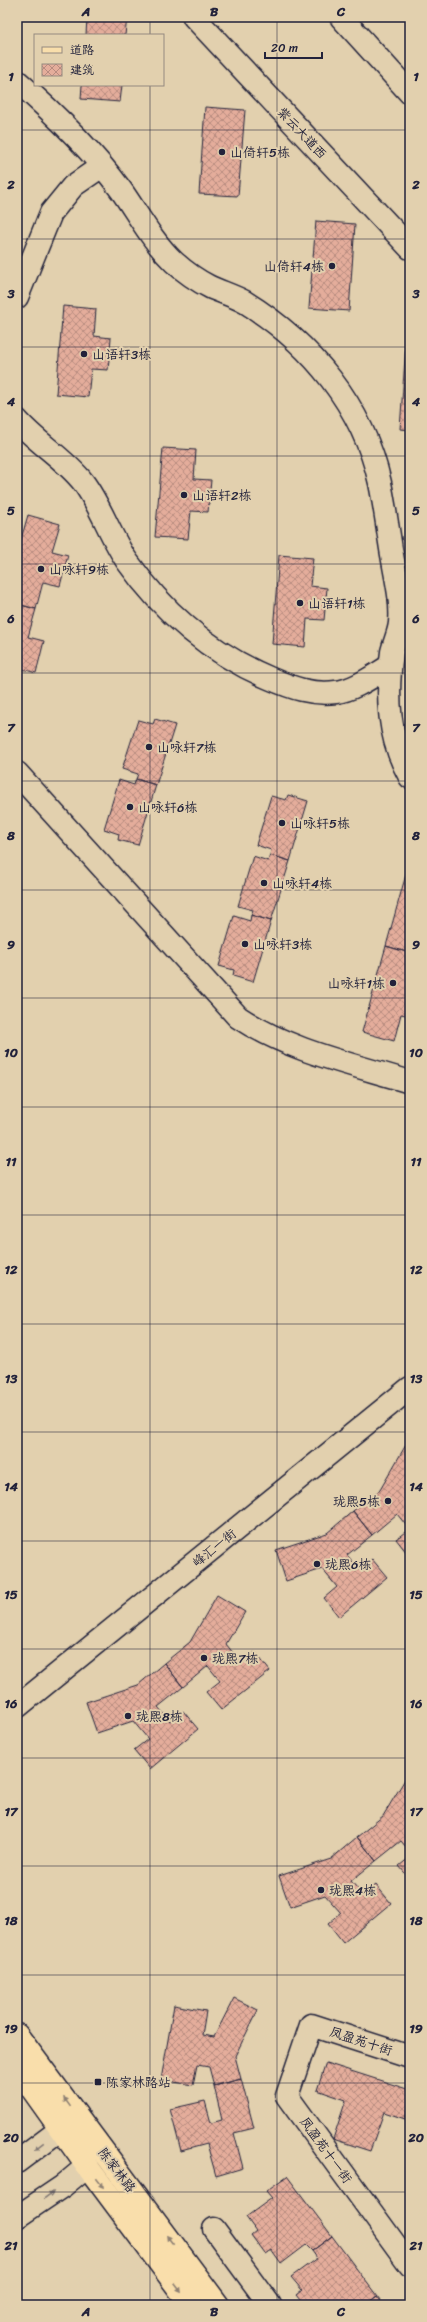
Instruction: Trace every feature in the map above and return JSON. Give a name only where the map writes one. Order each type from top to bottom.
[{"type":"main road","name":"陈家林路","points":[[17,2035],[218,2305]]},
{"type":"main road","name":"陈家林路","points":[[17,2068],[86,2166],[191,2305]]},
{"type":"street","name":"紫云大道西","points":[[194,17],[410,248]]},
{"type":"street","points":[[341,17],[410,93]]},
{"type":"street","points":[[17,82],[55,115],[102,166],[121,191],[148,233],[175,262],[206,286],[243,301],[282,327],[315,359],[344,396],[365,438],[380,482],[400,602],[400,626],[388,678],[390,716],[394,738],[410,777]]},
{"type":"street","points":[[17,297],[51,213],[73,186],[102,166]]},
{"type":"street","points":[[17,420],[29,434],[58,456],[82,482],[102,513],[126,560],[159,602],[198,638],[242,667],[291,687],[314,693],[338,692],[360,683],[390,666]]},
{"type":"street","points":[[17,773],[238,1017],[260,1032],[285,1043],[410,1082]]},
{"type":"street","name":"峰汇一街","points":[[17,1707],[410,1388]]},
{"type":"street","name":"凤盈苑十街","points":[[311,2025],[410,2057]]},
{"type":"street","name":"凤盈苑十一街","points":[[311,2025],[287,2096],[410,2265]]},
{"type":"street","points":[[17,2162],[61,2129],[90,2134],[86,2166],[63,2186],[17,2217]]},
{"type":"street","points":[[214,2229],[270,2305]]},
{"type":"building","points":[[87,17],[127,17],[125,34],[86,34]]},
{"type":"building","points":[[82,86],[122,86],[120,102],[81,99]]},
{"type":"building","name":"山倚轩5栋","points":[[205,107],[245,110],[238,196],[199,194]]},
{"type":"building","name":"山倚轩4栋","points":[[316,221],[355,224],[349,311],[309,308]]},
{"type":"building","name":"山语轩3栋","points":[[63,306],[96,309],[94,336],[111,338],[108,370],[91,369],[88,397],[56,394]]},
{"type":"building","points":[[406,343],[410,343],[410,430],[400,429]]},
{"type":"building","name":"山语轩2栋","points":[[163,448],[196,450],[194,479],[211,480],[208,512],[191,511],[188,539],[155,537]]},
{"type":"building","name":"山咏轩9栋","points":[[28,515],[60,524],[52,551],[68,555],[60,586],[43,582],[36,609],[17,604],[17,553]]},
{"type":"building","name":"山语轩1栋","points":[[279,555],[313,558],[310,586],[327,588],[324,620],[307,619],[305,647],[272,644]]},
{"type":"building","points":[[17,604],[36,609],[28,637],[44,641],[36,673],[19,668],[17,676]]},
{"type":"building","name":"山咏轩7栋","points":[[155,719],[175,725],[156,785],[136,779],[138,774],[122,769],[138,720],[153,724]]},
{"type":"building","name":"山咏轩6栋","points":[[136,779],[156,785],[138,845],[118,840],[119,834],[104,829],[119,780],[134,785]]},
{"type":"building","name":"山咏轩5栋","points":[[288,795],[308,801],[290,861],[270,855],[271,850],[256,845],[271,796],[286,800]]},
{"type":"building","name":"山咏轩4栋","points":[[270,855],[290,861],[271,921],[251,915],[253,910],[238,906],[253,856],[268,861]]},
{"type":"building","points":[[410,860],[410,953],[386,946]]},
{"type":"building","name":"山咏轩3栋","points":[[251,915],[271,921],[253,982],[233,976],[234,970],[219,966],[234,916],[250,921]]},
{"type":"building","name":"山咏轩1栋","points":[[386,946],[410,953],[410,1016],[401,1014],[394,1041],[362,1032]]},
{"type":"building","name":"珑熙5栋","points":[[407,1443],[410,1445],[410,1557],[396,1539],[409,1529],[397,1514],[372,1535],[353,1511],[380,1490]]},
{"type":"building","name":"珑熙6栋","points":[[353,1511],[372,1535],[347,1555],[359,1569],[372,1559],[387,1577],[339,1617],[324,1598],[337,1587],[322,1569],[286,1581],[276,1550],[327,1533]]},
{"type":"building","name":"珑熙7栋","points":[[217,1595],[245,1612],[226,1644],[241,1663],[255,1652],[270,1671],[221,1710],[206,1692],[220,1681],[208,1666],[183,1687],[164,1663],[190,1642]]},
{"type":"building","name":"珑熙8栋","points":[[164,1663],[183,1687],[158,1707],[170,1721],[183,1711],[198,1729],[150,1769],[134,1750],[148,1739],[133,1721],[97,1733],[86,1702],[138,1685]]},
{"type":"building","points":[[410,1771],[410,1852],[401,1841],[376,1861],[357,1837],[383,1816]]},
{"type":"building","name":"珑熙4栋","points":[[357,1837],[376,1861],[351,1881],[363,1895],[376,1885],[391,1903],[343,1943],[328,1924],[341,1913],[325,1895],[290,1907],[279,1876],[331,1859]]},
{"type":"building","points":[[410,1857],[410,1879],[399,1866]]},
{"type":"building","points":[[234,1998],[258,2010],[235,2056],[241,2079],[214,2086],[209,2067],[197,2065],[193,2085],[161,2080],[174,2005],[206,2011],[202,2035],[214,2037]]},
{"type":"building","points":[[326,2063],[410,2090],[410,2104],[405,2119],[384,2112],[370,2151],[333,2139],[346,2100],[317,2090]]},
{"type":"building","points":[[241,2079],[254,2128],[234,2133],[243,2168],[216,2176],[207,2144],[181,2151],[170,2109],[205,2101],[211,2123],[222,2120],[214,2086]]},
{"type":"building","points":[[410,2104],[410,2121],[405,2119]]},
{"type":"building","points":[[287,2176],[332,2236],[312,2251],[306,2245],[281,2264],[271,2250],[265,2254],[251,2235],[256,2231],[246,2217],[272,2198],[266,2191]]},
{"type":"building","points":[[332,2236],[377,2296],[365,2305],[304,2305],[296,2295],[302,2290],[291,2277],[317,2258],[312,2251]]},
{"type":"building","points":[[377,2296],[384,2305],[365,2305]]},
{"type":"place","name":"山倚轩5栋","points":[[222,152]]},
{"type":"place","name":"山倚轩4栋","points":[[332,266]]},
{"type":"place","name":"山语轩3栋","points":[[84,354]]},
{"type":"place","name":"山语轩2栋","points":[[184,495]]},
{"type":"place","name":"山咏轩9栋","points":[[41,569]]},
{"type":"place","name":"山语轩1栋","points":[[300,603]]},
{"type":"place","name":"山咏轩7栋","points":[[149,747]]},
{"type":"place","name":"山咏轩6栋","points":[[130,807]]},
{"type":"place","name":"山咏轩5栋","points":[[282,823]]},
{"type":"place","name":"山咏轩4栋","points":[[264,883]]},
{"type":"place","name":"山咏轩3栋","points":[[245,944]]},
{"type":"place","name":"山咏轩1栋","points":[[393,983]]},
{"type":"place","name":"珑熙5栋","points":[[388,1501]]},
{"type":"place","name":"珑熙6栋","points":[[317,1564]]},
{"type":"place","name":"珑熙7栋","points":[[204,1658]]},
{"type":"place","name":"珑熙8栋","points":[[128,1716]]},
{"type":"place","name":"珑熙4栋","points":[[321,1890]]},
{"type":"place","name":"陈家林路站","points":[[98,2082]]}]
